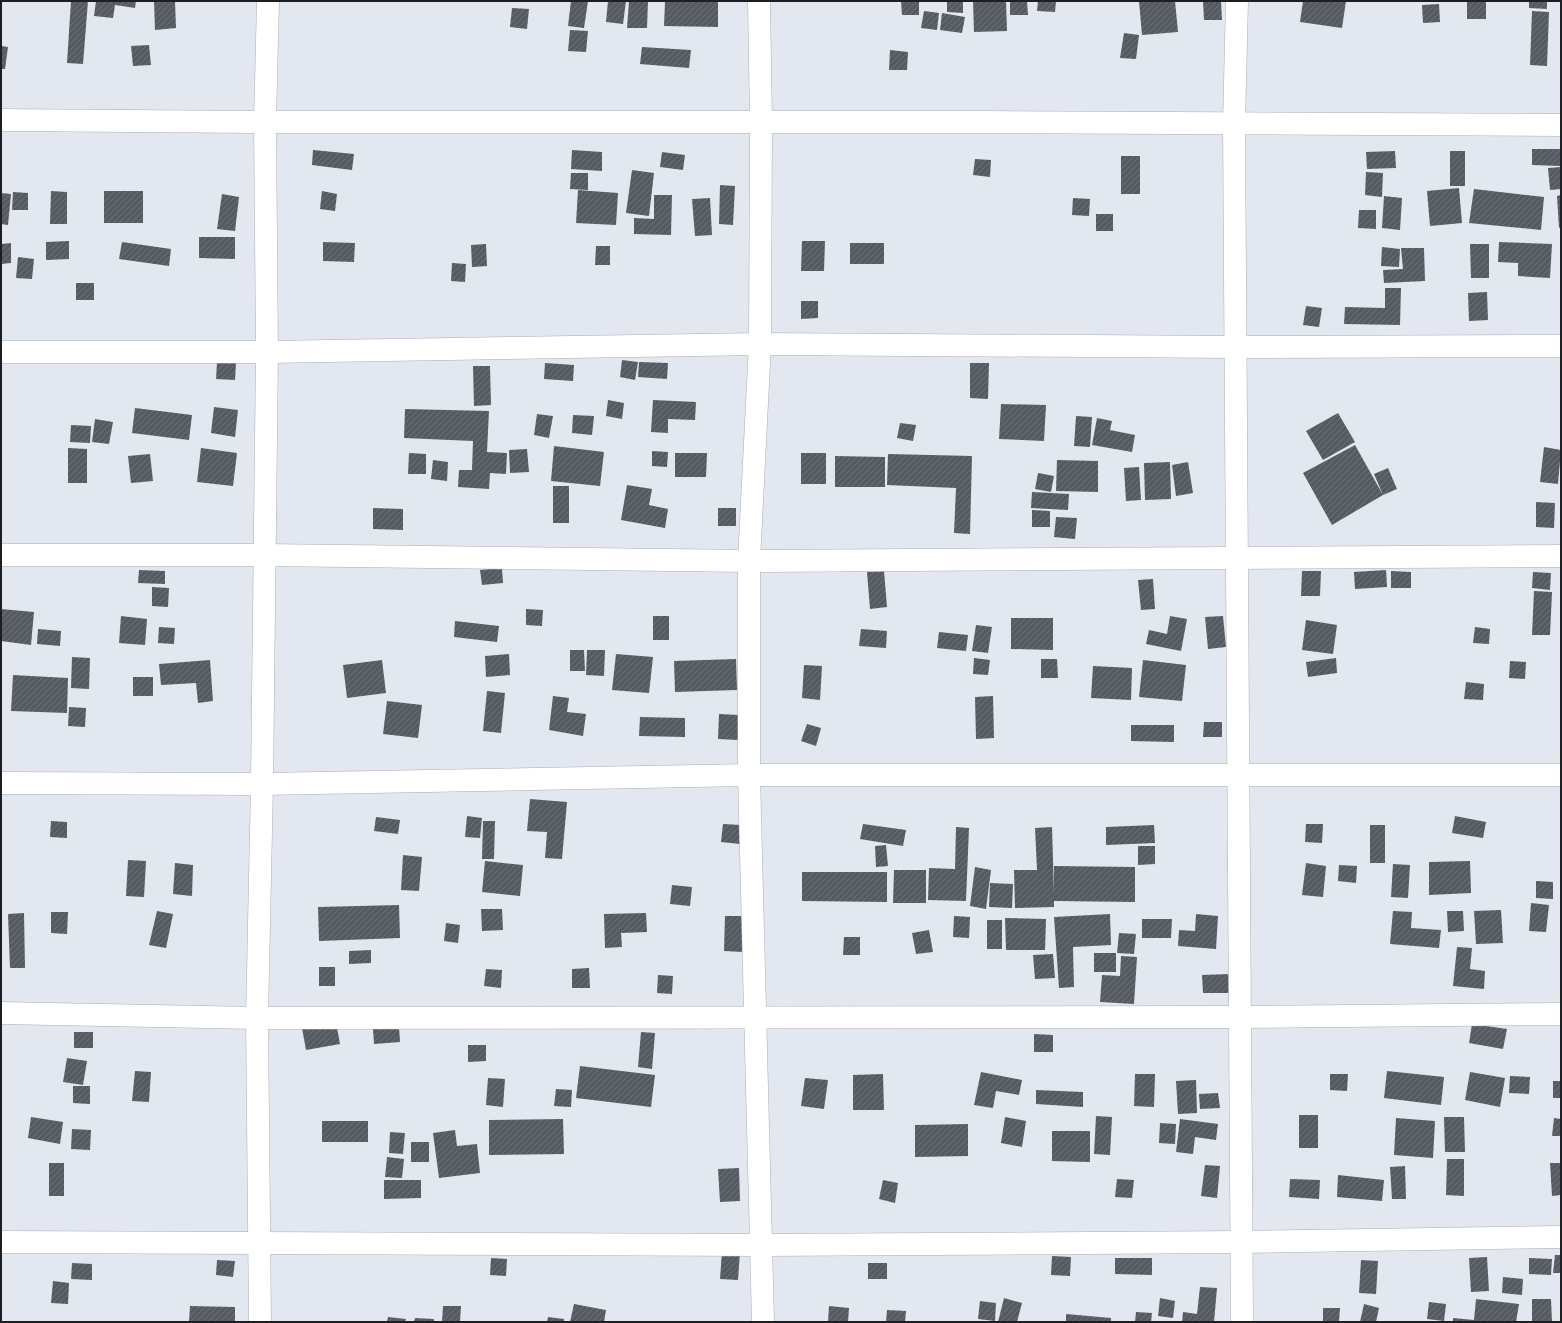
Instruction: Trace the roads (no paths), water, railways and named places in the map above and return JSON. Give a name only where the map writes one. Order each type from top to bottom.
[{"type":"street","points":[[260,1322],[258,1242],[257,1018],[262,784],[267,352],[265,122],[268,1]]},
{"type":"street","points":[[759,1],[761,123],[760,344],[749,561],[749,775],[763,1322]]},
{"type":"street","points":[[1237,1],[1234,124],[1242,1322]]},
{"type":"street","points":[[1,120],[1561,125]]},
{"type":"street","points":[[1,352],[267,352],[760,344],[1236,347],[1561,346]]},
{"type":"street","points":[[1,555],[264,555],[749,561],[1561,556]]},
{"type":"street","points":[[1,783],[262,784],[749,775],[1561,775]]},
{"type":"street","points":[[1,1013],[257,1018],[1240,1017],[1561,1014]]},
{"type":"street","points":[[1,1242],[761,1245],[1241,1242],[1561,1237]]}]
